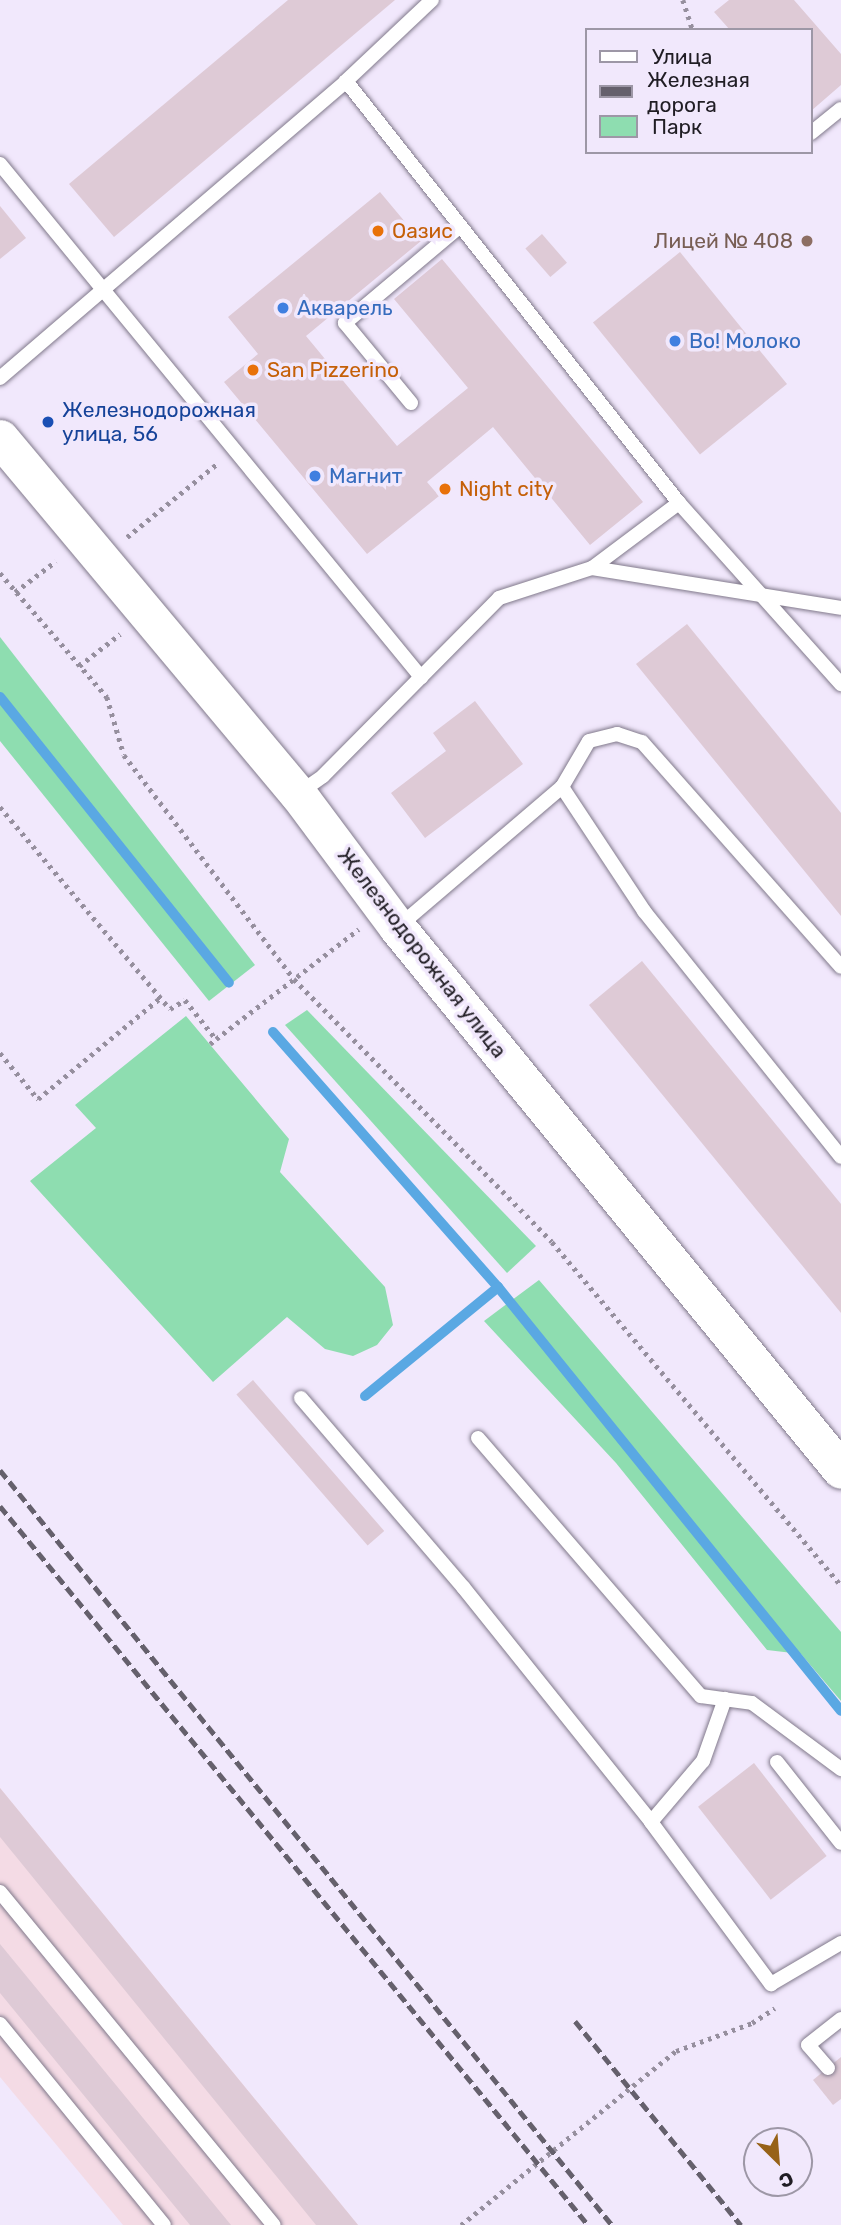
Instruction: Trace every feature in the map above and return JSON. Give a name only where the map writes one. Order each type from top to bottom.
[{"type":"street","name":"Железнодорожная улица","points":[[0,438],[298,794],[391,918],[841,1471]]},
{"type":"lane","points":[[0,378],[346,80],[432,0]]},
{"type":"lane","points":[[346,80],[459,227],[679,503],[841,684]]},
{"type":"lane","points":[[813,132],[841,108]]},
{"type":"lane","points":[[0,164],[421,677]]},
{"type":"lane","points":[[411,402],[345,323],[459,227]]},
{"type":"lane","points":[[298,794],[323,776],[499,598],[592,568],[679,503]]},
{"type":"lane","points":[[592,568],[841,608]]},
{"type":"lane","points":[[391,918],[562,787],[589,741],[617,734],[642,742],[841,967]]},
{"type":"lane","points":[[562,787],[644,911],[841,1157]]},
{"type":"lane","points":[[301,1398],[463,1587],[651,1822],[771,1984],[841,1943]]},
{"type":"lane","points":[[478,1438],[701,1696],[752,1703],[841,1769]]},
{"type":"lane","points":[[651,1822],[703,1761],[725,1699]]},
{"type":"lane","points":[[777,1762],[841,1843]]},
{"type":"lane","points":[[0,1892],[274,2225]]},
{"type":"lane","points":[[828,2068],[808,2045],[841,2019]]},
{"type":"lane","points":[[0,2024],[164,2225]]},
{"type":"path","points":[[683,0],[692,28]]},
{"type":"path","points":[[121,542],[235,450]]},
{"type":"path","points":[[15,592],[64,555]]},
{"type":"path","points":[[0,573],[107,697],[124,755],[294,979],[552,1242],[841,1585]]},
{"type":"path","points":[[79,666],[125,630]]},
{"type":"path","points":[[0,807],[170,1009],[186,1000],[216,1040]]},
{"type":"path","points":[[210,1044],[294,979],[391,918]]},
{"type":"path","points":[[0,1054],[38,1099],[160,998]]},
{"type":"path","points":[[461,2225],[676,2050],[752,2023],[786,2001]]},
{"type":"shaded area","points":[[0,1788],[358,2225],[123,2225],[0,2077]]},
{"type":"green space","points":[[0,637],[255,965],[209,1001],[0,741]]},
{"type":"green space","points":[[307,1010],[536,1246],[507,1273],[285,1025]]},
{"type":"green space","points":[[186,1016],[289,1139],[280,1172],[385,1287],[393,1325],[377,1345],[353,1356],[325,1349],[287,1317],[213,1382],[30,1181],[96,1128],[75,1105]]},
{"type":"green space","points":[[539,1280],[841,1632],[841,1701],[801,1654],[767,1650],[616,1463],[484,1321]]},
{"type":"building","points":[[288,0],[395,0],[114,237],[69,184]]},
{"type":"building","points":[[729,0],[794,0],[841,54],[841,85],[813,109],[813,28],[728,28],[714,12]]},
{"type":"building","points":[[380,192],[421,241],[306,336],[397,446],[468,388],[394,299],[442,259],[643,502],[590,545],[493,427],[427,482],[439,496],[367,554],[224,382],[258,354],[228,317]]},
{"type":"building","points":[[0,206],[26,238],[0,259]]},
{"type":"building","points":[[542,234],[567,263],[550,277],[525,248]]},
{"type":"building","points":[[680,252],[787,384],[700,455],[593,322]]},
{"type":"building","points":[[687,624],[841,813],[841,916],[636,664]]},
{"type":"building","points":[[475,701],[523,764],[425,838],[391,793],[446,751],[433,733]]},
{"type":"building","points":[[642,961],[841,1204],[841,1313],[589,1005]]},
{"type":"building","points":[[253,1380],[384,1531],[368,1545],[236,1394]]},
{"type":"building","points":[[754,1763],[827,1856],[771,1900],[698,1807]]},
{"type":"building","points":[[0,1788],[358,2225],[316,2225],[0,1837]]},
{"type":"building","points":[[0,1944],[231,2225],[190,2225],[0,1993]]},
{"type":"building","points":[[841,2057],[841,2099],[833,2105],[813,2080]]},
{"type":"waterway","points":[[0,697],[229,983]]},
{"type":"waterway","points":[[273,1032],[498,1287],[841,1711]]},
{"type":"waterway","points":[[365,1396],[498,1287]]},
{"type":"railway","points":[[0,1470],[612,2225]]},
{"type":"railway","points":[[0,1506],[588,2225]]},
{"type":"railway","points":[[575,2021],[741,2225]]},
{"type":"place","name":"Оазис","points":[[378,231]]},
{"type":"place","name":"Лицей № 408","points":[[807,241]]},
{"type":"place","name":"Акварель","points":[[283,308]]},
{"type":"place","name":"Во! Молоко","points":[[675,341]]},
{"type":"place","name":"San Pizzerino","points":[[253,370]]},
{"type":"place","name":"Железнодорожная улица, 56","points":[[48,422]]},
{"type":"place","name":"Магнит","points":[[315,476]]},
{"type":"place","name":"Night city","points":[[445,489]]}]
